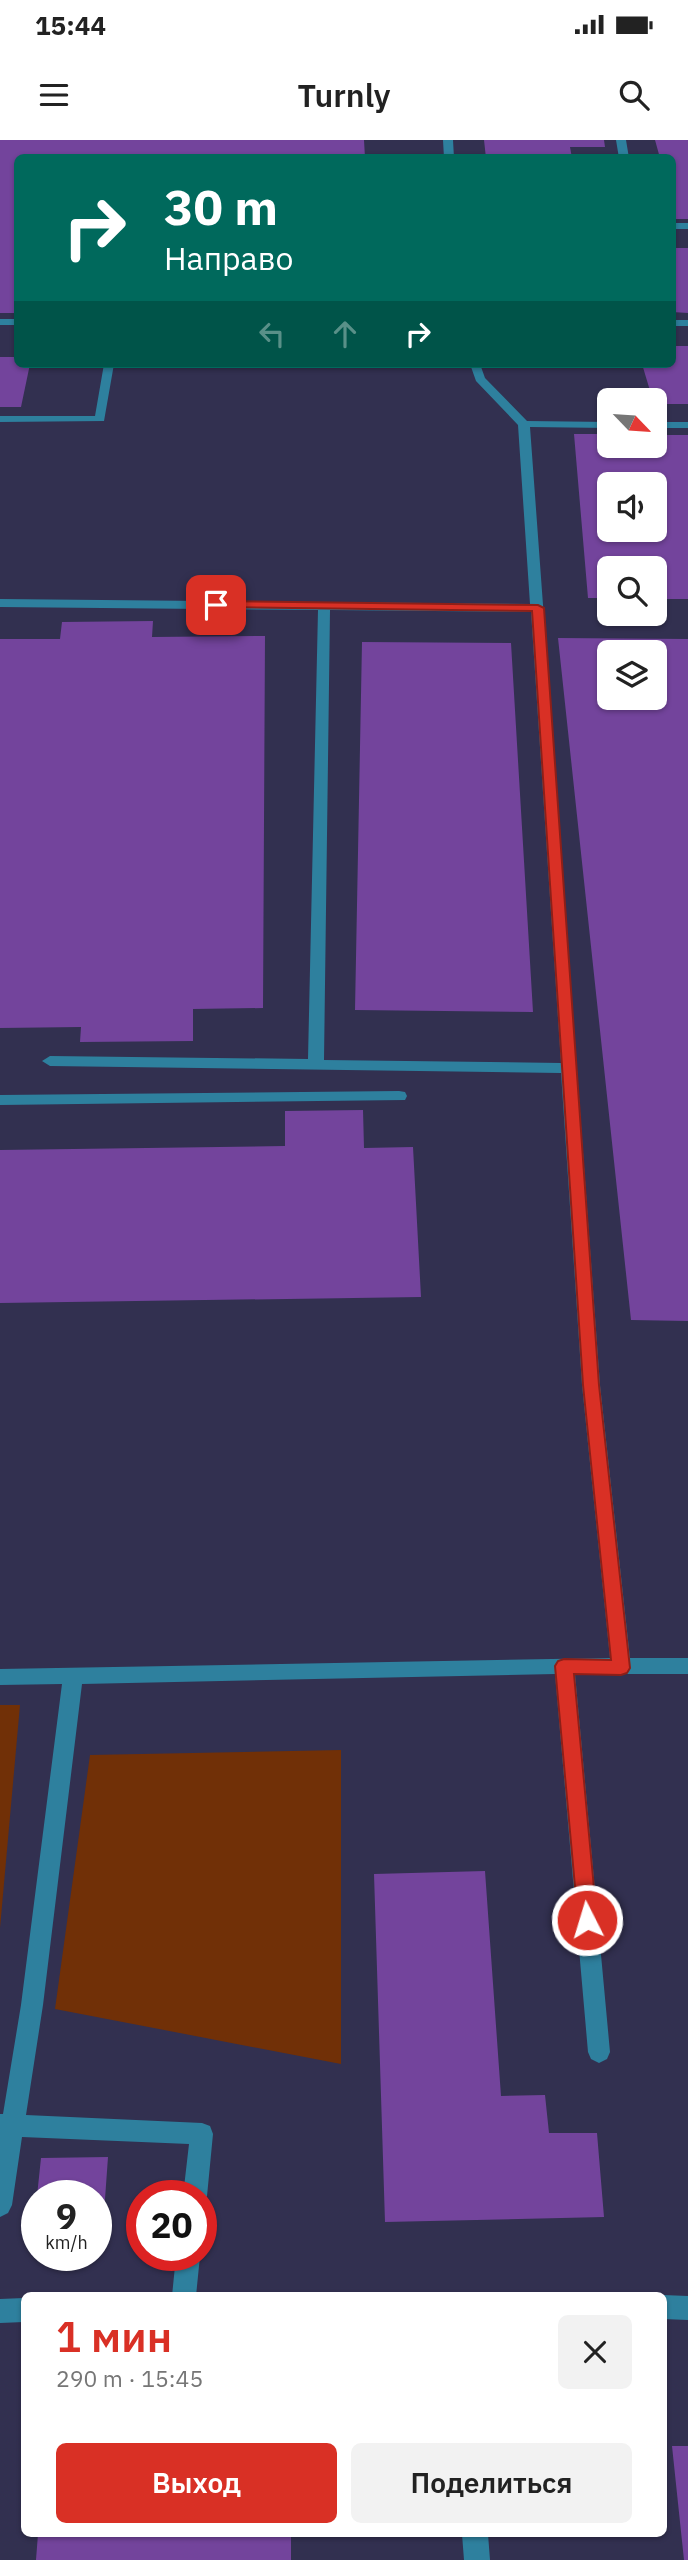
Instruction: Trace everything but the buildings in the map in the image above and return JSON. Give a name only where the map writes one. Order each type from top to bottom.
[{"type":"lane","points":[[0,419],[100,419],[108,368]]},
{"type":"lane","points":[[476,368],[480,379],[524,424],[591,1385],[621,1668]]},
{"type":"lane","points":[[524,424],[597,425]]},
{"type":"lane","points":[[667,425],[688,425]]},
{"type":"lane","points":[[0,603],[538,608]]},
{"type":"lane","points":[[316,1065],[324,606]]},
{"type":"lane","points":[[50,1061],[568,1068]]},
{"type":"lane","points":[[0,1100],[399,1096]]},
{"type":"lane","points":[[564,1666],[599,2052]]},
{"type":"lane","points":[[0,1677],[688,1666]]},
{"type":"lane","points":[[0,2204],[6,2124],[32,2005],[72,1675]]},
{"type":"lane","points":[[6,2124],[202,2134],[197,2180]]},
{"type":"lane","points":[[184,2292],[186,2271]]},
{"type":"lane","points":[[667,2307],[688,2308]]},
{"type":"lane","points":[[0,2311],[21,2309]]},
{"type":"lane","points":[[475,2537],[477,2560]]},
{"type":"shaded area","points":[[0,1705],[20,1705],[0,1928]]},
{"type":"shaded area","points":[[341,1750],[341,2064],[55,2009],[90,1755]]},
{"type":"route","points":[[216,605],[538,608],[591,1385],[621,1668],[564,1666],[587,1920]]}]
